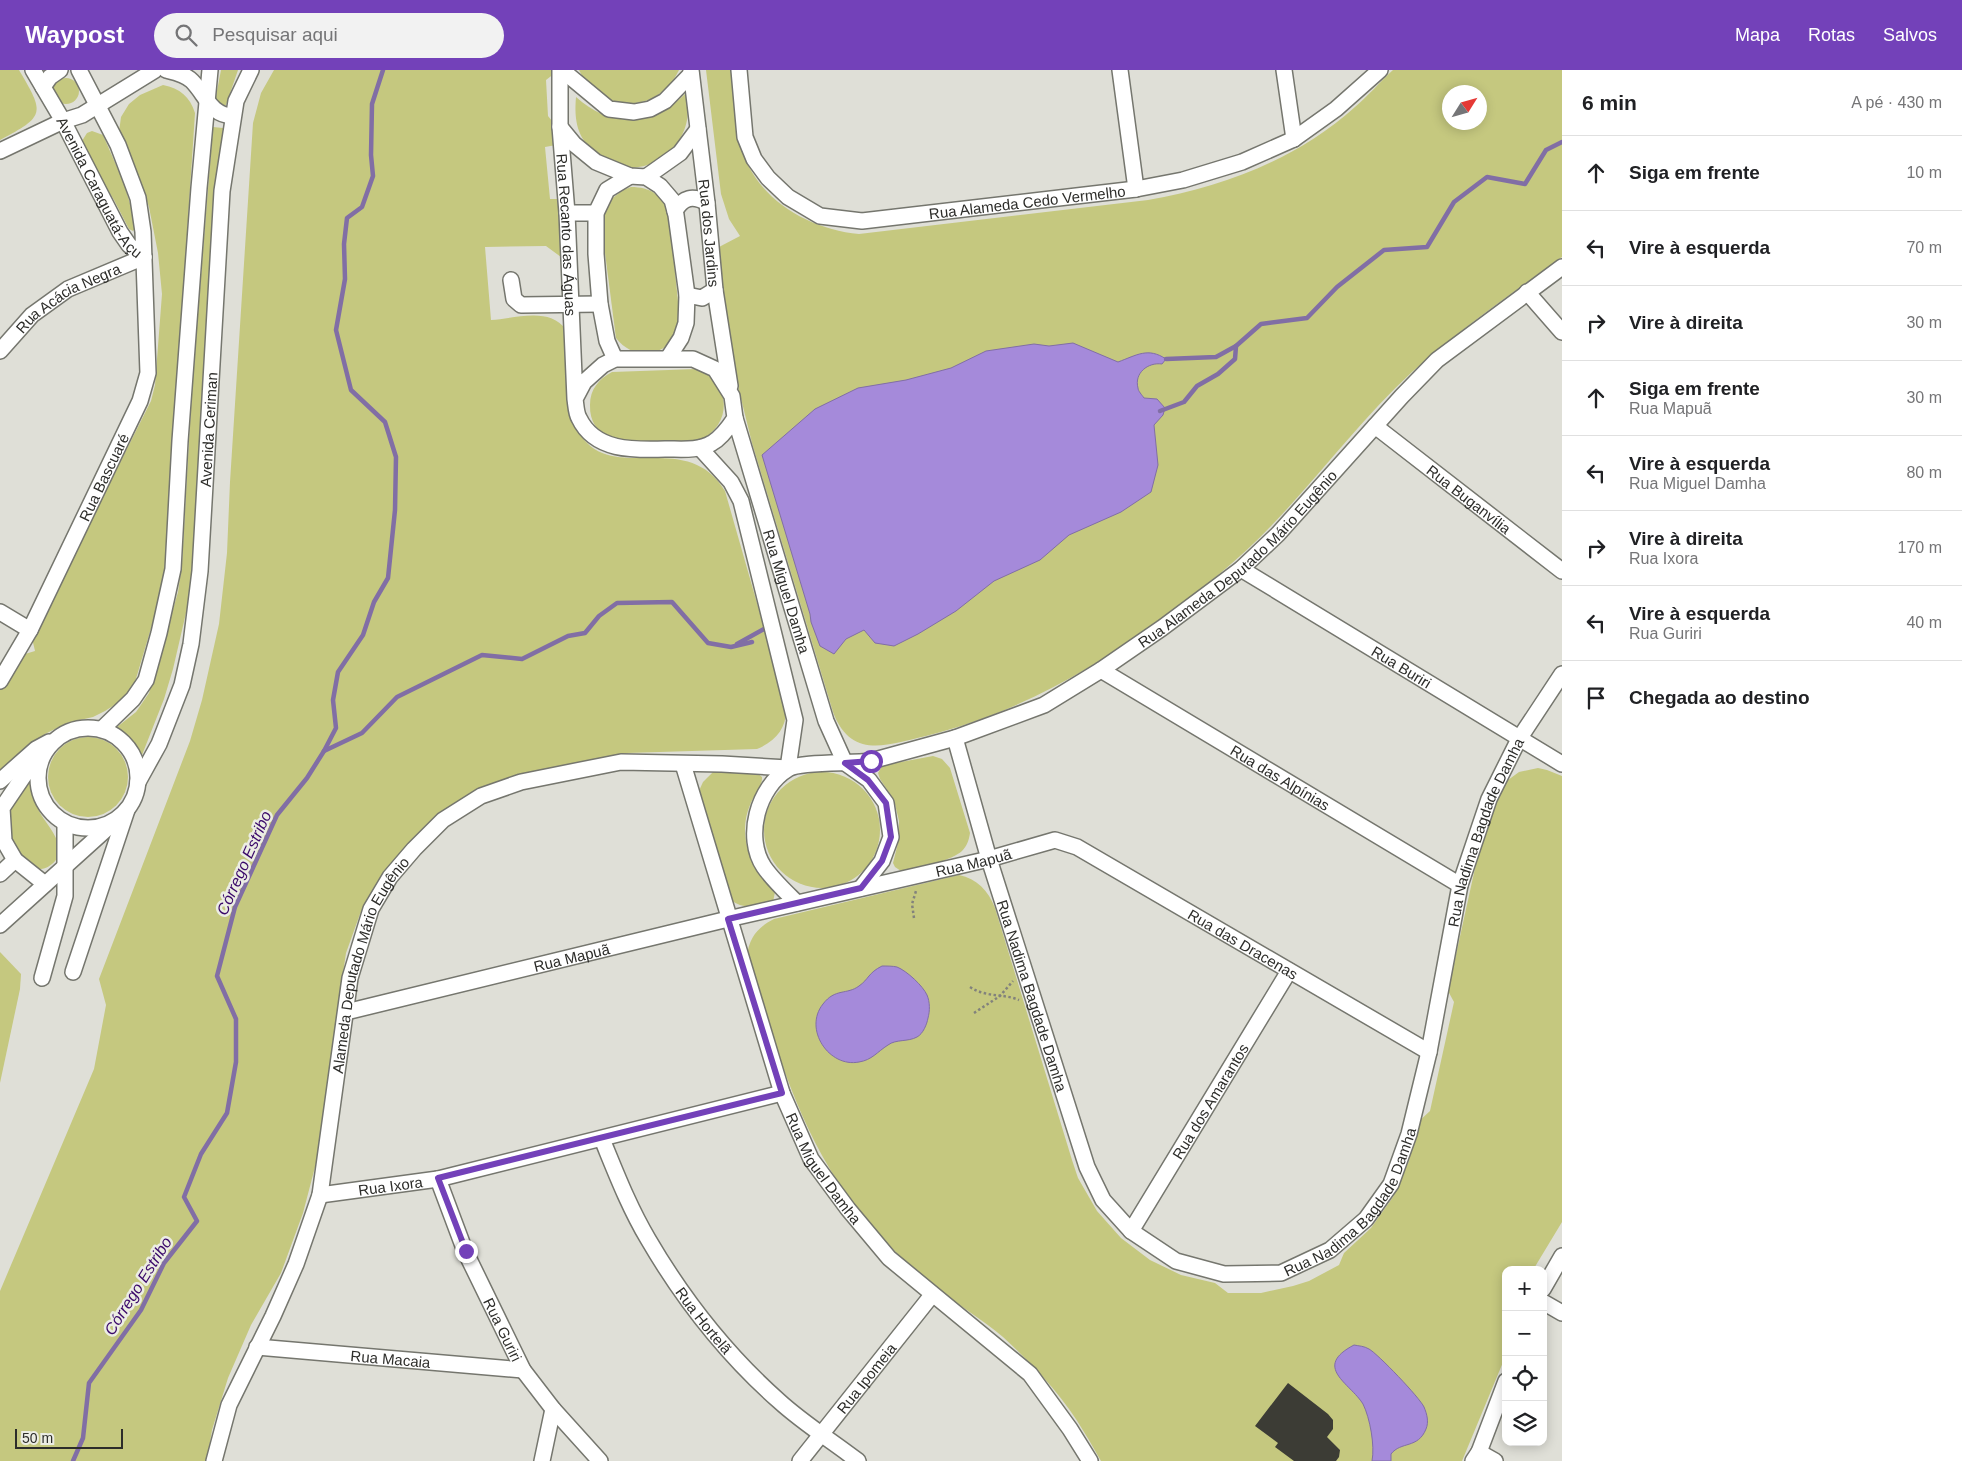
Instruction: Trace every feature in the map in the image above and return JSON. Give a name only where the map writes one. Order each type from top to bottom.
[{"type":"street","name":"Avenida Caraguatá-Açu","points":[[33,70],[63,121],[120,232],[129,245],[144,257]]},
{"type":"street","points":[[43,87],[50,77],[60,70]]},
{"type":"street","name":"Avenida Caraguatá-Açu","points":[[79,70],[118,145],[138,198],[143,232],[144,257]]},
{"type":"street","points":[[0,151],[63,121],[82,115],[155,70]]},
{"type":"street","points":[[166,70],[190,79],[218,113],[233,116]]},
{"type":"street","name":"Avenida Ceriman","points":[[102,729],[133,699],[146,680],[159,633],[173,569],[180,432],[206,99],[210,70]]},
{"type":"street","name":"Avenida Ceriman","points":[[138,782],[159,744],[182,685],[191,644],[200,571],[222,191],[236,101],[251,70]]},
{"type":"street","points":[[561,70],[609,109],[634,112],[650,109],[665,101],[691,72]]},
{"type":"street","name":"Rua Recanto das Águas","points":[[561,70],[560,127],[567,213],[575,399]]},
{"type":"street","name":"Rua Alameda Cedo Vermelho","points":[[739,70],[745,137],[754,159],[768,178],[788,198],[820,216],[862,221],[1136,189],[1183,180],[1242,162],[1294,139],[1336,109],[1380,70]]},
{"type":"street","points":[[1120,70],[1136,189]]},
{"type":"street","points":[[1284,70],[1294,139]]},
{"type":"street","name":"Rua dos Jardins","points":[[691,72],[707,203],[715,290],[732,396]]},
{"type":"street","points":[[560,127],[574,144],[596,162],[630,176],[646,177],[660,186],[672,200],[687,295],[686,323],[681,338],[668,358]]},
{"type":"street","points":[[646,177],[680,154],[698,129]]},
{"type":"street","points":[[614,359],[607,341],[600,304],[596,213],[607,190],[630,176]]},
{"type":"street","points":[[675,211],[679,204],[688,198],[698,198],[707,203]]},
{"type":"street","points":[[567,213],[596,213]]},
{"type":"street","name":"Rua Acácia Negra","points":[[0,351],[32,315],[68,290],[144,257]]},
{"type":"street","name":"Rua Bascuaré","points":[[0,681],[30,630],[140,401],[148,373],[144,257]]},
{"type":"street","name":"Rua Alameda Deputado Mário Eugênio","points":[[852,763],[955,738],[1044,705],[1101,670],[1162,628],[1241,569],[1278,534],[1402,396],[1437,360],[1562,267]]},
{"type":"street","points":[[511,280],[514,299],[521,305],[600,304]]},
{"type":"street","points":[[687,295],[702,298],[715,290]]},
{"type":"street","points":[[1527,292],[1562,332]]},
{"type":"street","points":[[614,359],[693,359],[716,370],[732,396],[735,418],[728,429],[713,443],[700,448],[635,450],[614,447],[594,437],[579,418],[575,399],[584,382],[603,365],[614,359]]},
{"type":"street","name":"Rua Miguel Damha","points":[[735,418],[826,721],[852,763]]},
{"type":"street","name":"Rua Buganvília","points":[[1375,426],[1562,571]]},
{"type":"street","name":"Rua Miguel Damha","points":[[700,448],[731,482],[741,501],[795,720],[788,768]]},
{"type":"street","name":"Rua Buriri","points":[[1241,569],[1562,764]]},
{"type":"street","points":[[0,612],[30,630]]},
{"type":"street","name":"Rua das Alpínias","points":[[1101,670],[1460,885]]},
{"type":"street","name":"Rua Nadima Bagdade Damha","points":[[955,738],[989,859],[1087,1167],[1103,1200],[1131,1231],[1176,1261],[1224,1274],[1281,1273],[1330,1250],[1366,1219],[1391,1184],[1409,1134],[1429,1052],[1460,885],[1489,799],[1519,739],[1562,674]]},
{"type":"street","points":[[0,781],[36,749],[69,730],[86,727],[102,729],[117,737],[129,749],[137,765],[138,782],[135,796],[124,813],[0,925]]},
{"type":"street","points":[[45,884],[15,860],[2,840],[2,808],[25,774],[39,763],[55,739]]},
{"type":"street","name":"Alameda Deputado Mário Eugênio","points":[[214,1461],[229,1405],[273,1316],[296,1264],[320,1195],[350,978],[371,909],[390,877],[414,849],[444,820],[480,796],[521,782],[621,762],[722,764],[788,768]]},
{"type":"street","points":[[39,763],[38,780],[42,798],[51,812],[65,823],[84,828],[103,826],[124,813]]},
{"type":"street","points":[[852,763],[886,803],[891,837],[882,861],[861,888],[797,903],[763,866],[754,840],[757,814],[767,788],[788,768],[852,763]]},
{"type":"street","name":"Rua Miguel Damha","points":[[683,764],[728,919],[782,1093],[811,1159],[889,1258],[1030,1374],[1070,1429],[1090,1461]]},
{"type":"street","points":[[73,972],[124,813]]},
{"type":"street","points":[[42,978],[64,896],[65,823]]},
{"type":"street","name":"Rua Mapuã","points":[[861,888],[989,859],[1055,840]]},
{"type":"street","name":"Rua das Dracenas","points":[[1055,840],[1077,847],[1429,1052]]},
{"type":"street","points":[[0,874],[15,860]]},
{"type":"street","name":"Rua Mapuã","points":[[346,1012],[797,903]]},
{"type":"street","name":"Rua dos Amarantos","points":[[1131,1231],[1289,971]]},
{"type":"street","name":"Rua Ixora","points":[[320,1195],[438,1178],[782,1093]]},
{"type":"street","name":"Rua Hortelã","points":[[602,1139],[622,1187],[648,1239],[687,1298],[729,1352],[780,1402],[858,1461]]},
{"type":"street","name":"Rua Guriri","points":[[438,1178],[466,1251],[523,1370],[553,1410],[600,1461]]},
{"type":"street","points":[[1547,1282],[1562,1256]]},
{"type":"street","name":"Rua Ipomeia","points":[[800,1461],[932,1295]]},
{"type":"street","points":[[1547,1304],[1562,1313]]},
{"type":"street","name":"Rua Macaia","points":[[257,1347],[523,1370]]},
{"type":"street","points":[[1495,1461],[1476,1457],[1502,1391]]},
{"type":"street","points":[[542,1461],[553,1410]]},
{"type":"path","points":[[914,918],[912,904],[916,891],[924,883],[922,873]]},
{"type":"path","points":[[970,987],[983,994],[1000,996],[974,1013]]},
{"type":"green space","points":[[0,70],[19,70],[33,96],[36,112],[33,119],[26,125],[0,140]]},
{"type":"green space","points":[[221,70],[238,70],[226,105],[223,106],[215,101]]},
{"type":"green space","points":[[274,70],[555,70],[555,73],[546,80],[548,116],[556,126],[556,145],[545,147],[550,199],[560,199],[563,251],[561,257],[546,246],[485,247],[491,320],[521,316],[541,316],[551,318],[566,330],[573,419],[588,444],[605,454],[625,458],[668,458],[689,462],[708,472],[725,491],[786,705],[785,720],[780,732],[770,742],[757,749],[627,753],[514,778],[438,817],[406,846],[392,862],[369,896],[360,914],[346,953],[333,1042],[331,1078],[320,1148],[303,1213],[281,1273],[251,1325],[228,1378],[212,1430],[207,1461],[0,1461],[0,1291],[94,1069],[106,1005],[99,979],[190,741],[202,700],[219,624],[227,553],[253,123],[261,93]]},
{"type":"green space","points":[[579,70],[679,70],[670,85],[657,95],[644,101],[629,103],[614,101],[601,95],[588,84]]},
{"type":"green space","points":[[706,70],[732,70],[735,115],[740,142],[746,162],[756,179],[769,194],[784,207],[820,225],[839,231],[859,234],[1148,200],[1232,179],[1284,156],[1309,142],[1355,107],[1393,70],[1562,70],[1562,257],[1467,327],[1412,372],[1375,409],[1290,506],[1246,551],[1160,620],[1105,658],[1049,690],[990,716],[959,727],[898,743],[872,745],[860,743],[850,737],[841,727],[833,712],[752,443],[733,366],[724,304],[719,247],[740,236],[729,219],[721,194]]},
{"type":"green space","points":[[66,78],[75,82],[79,91],[75,100],[66,104],[57,100],[53,91],[57,82]]},
{"type":"green space","points":[[163,85],[174,88],[184,94],[195,113],[165,571],[160,598],[135,682],[130,690],[116,704],[105,711],[93,717],[67,723],[45,734],[0,772],[0,690],[25,654],[35,651],[32,638],[151,401],[155,385],[162,294],[158,253],[149,207],[119,132],[121,117],[129,104],[140,95]]},
{"type":"green space","points":[[685,94],[688,110],[686,126],[679,140],[669,152],[657,161],[642,166],[627,168],[609,163],[584,141],[576,121],[576,97],[589,107],[603,114],[631,120],[659,113]]},
{"type":"green space","points":[[213,127],[223,128],[189,600],[164,699],[142,755],[130,738],[117,727],[136,712],[149,693],[178,592],[182,564],[192,388]]},
{"type":"green space","points":[[92,131],[103,135],[123,181],[137,226],[133,231],[129,229],[114,200],[83,150],[82,141],[87,133]]},
{"type":"green space","points":[[638,187],[655,193],[663,202],[669,214],[680,321],[676,333],[670,342],[654,352],[634,352],[616,338],[605,253],[603,215],[610,200],[623,190]]},
{"type":"green space","points":[[697,369],[709,375],[717,384],[724,404],[723,415],[718,425],[710,434],[699,441],[632,441],[611,437],[602,433],[591,417],[590,399],[594,389],[599,381],[612,372]]},
{"type":"green space","points":[[88,737],[103,740],[116,749],[125,762],[128,777],[125,792],[116,805],[103,814],[88,817],[73,814],[60,805],[51,792],[48,777],[51,762],[60,749],[73,740]]},
{"type":"green space","points":[[933,756],[942,759],[950,768],[970,833],[969,838],[962,851],[951,858],[923,867],[901,871],[893,863],[898,843],[899,821],[894,800],[878,773],[882,766],[885,765]]},
{"type":"green space","points":[[1538,768],[1562,776],[1562,1222],[1535,1266],[1502,1266],[1502,1365],[1462,1461],[1101,1461],[1067,1406],[1036,1370],[1003,1337],[939,1290],[906,1262],[883,1239],[851,1200],[830,1168],[796,1101],[770,1030],[747,956],[752,938],[759,929],[774,919],[959,875],[976,882],[989,896],[995,908],[1078,1178],[1097,1211],[1121,1238],[1150,1260],[1181,1275],[1215,1283],[1228,1293],[1261,1293],[1309,1281],[1339,1265],[1344,1253],[1371,1228],[1393,1197],[1409,1161],[1417,1123],[1430,1111],[1454,1002],[1448,991],[1481,841],[1504,783],[1519,772]]},
{"type":"green space","points":[[713,772],[756,772],[762,777],[761,784],[747,814],[745,832],[748,850],[755,867],[775,892],[773,902],[746,906],[731,900],[698,793],[703,782]]},
{"type":"green space","points":[[822,772],[844,776],[854,781],[863,789],[871,798],[876,808],[880,830],[876,852],[871,862],[863,871],[854,879],[844,884],[822,888],[800,884],[790,879],[781,871],[773,862],[768,852],[764,830],[768,808],[773,798],[781,789],[790,781],[800,776]]},
{"type":"green space","points":[[30,777],[37,807],[58,842],[59,848],[55,861],[42,869],[27,865],[13,844],[11,832],[10,806]]},
{"type":"green space","points":[[0,952],[21,974],[20,989],[0,1083]]},
{"type":"shaded area","points":[[1073,343],[1118,362],[1142,353],[1154,353],[1166,359],[1162,364],[1152,365],[1143,370],[1137,383],[1144,398],[1157,399],[1165,408],[1163,415],[1154,425],[1158,465],[1151,492],[1121,512],[1069,535],[1040,560],[994,581],[956,611],[894,646],[875,643],[864,630],[846,639],[834,654],[820,646],[811,622],[762,455],[815,409],[858,388],[906,380],[951,368],[986,351],[1034,344],[1049,346]]},
{"type":"shaded area","points":[[882,966],[901,969],[925,991],[929,1001],[929,1009],[924,1029],[917,1037],[891,1043],[864,1061],[848,1062],[838,1059],[822,1045],[816,1024],[818,1014],[827,999],[859,986]]},
{"type":"shaded area","points":[[1354,1345],[1367,1348],[1381,1359],[1421,1402],[1426,1412],[1427,1424],[1423,1435],[1419,1440],[1395,1450],[1391,1454],[1391,1461],[1372,1461],[1372,1440],[1366,1410],[1357,1396],[1343,1382],[1335,1368],[1336,1361],[1342,1353]]},
{"type":"building","points":[[1288,1383],[1333,1420],[1333,1429],[1327,1437],[1340,1450],[1336,1461],[1294,1461],[1275,1447],[1278,1443],[1255,1426]]},
{"type":"waterway","name":"Córrego Estribo","points":[[73,1461],[83,1438],[89,1383],[141,1310],[164,1263],[197,1221],[184,1197],[201,1154],[227,1113],[236,1062],[236,1019],[217,976],[235,907],[277,815],[307,778],[336,728],[333,700],[338,672],[363,635],[374,602],[388,578],[395,510],[396,457],[385,422],[351,390],[336,330],[345,279],[344,244],[347,218],[362,207],[373,176],[371,155],[372,104],[383,70]]},
{"type":"waterway","points":[[1166,359],[1216,357],[1236,346],[1261,324],[1307,318],[1337,287],[1384,250],[1427,247],[1454,202],[1487,177],[1525,184],[1546,150],[1562,142]]},
{"type":"waterway","points":[[1160,411],[1184,402],[1197,386],[1218,374],[1235,359],[1236,346]]},
{"type":"waterway","points":[[324,751],[362,733],[397,697],[482,655],[522,659],[568,636],[585,633],[599,616],[617,603],[672,602],[708,643],[731,647],[752,642]]},
{"type":"waterway","points":[[737,644],[764,629]]},
{"type":"route","points":[[466,1251],[438,1178],[782,1093],[728,919],[861,888],[882,861],[891,837],[886,803],[868,780],[845,763],[871,761]]}]
